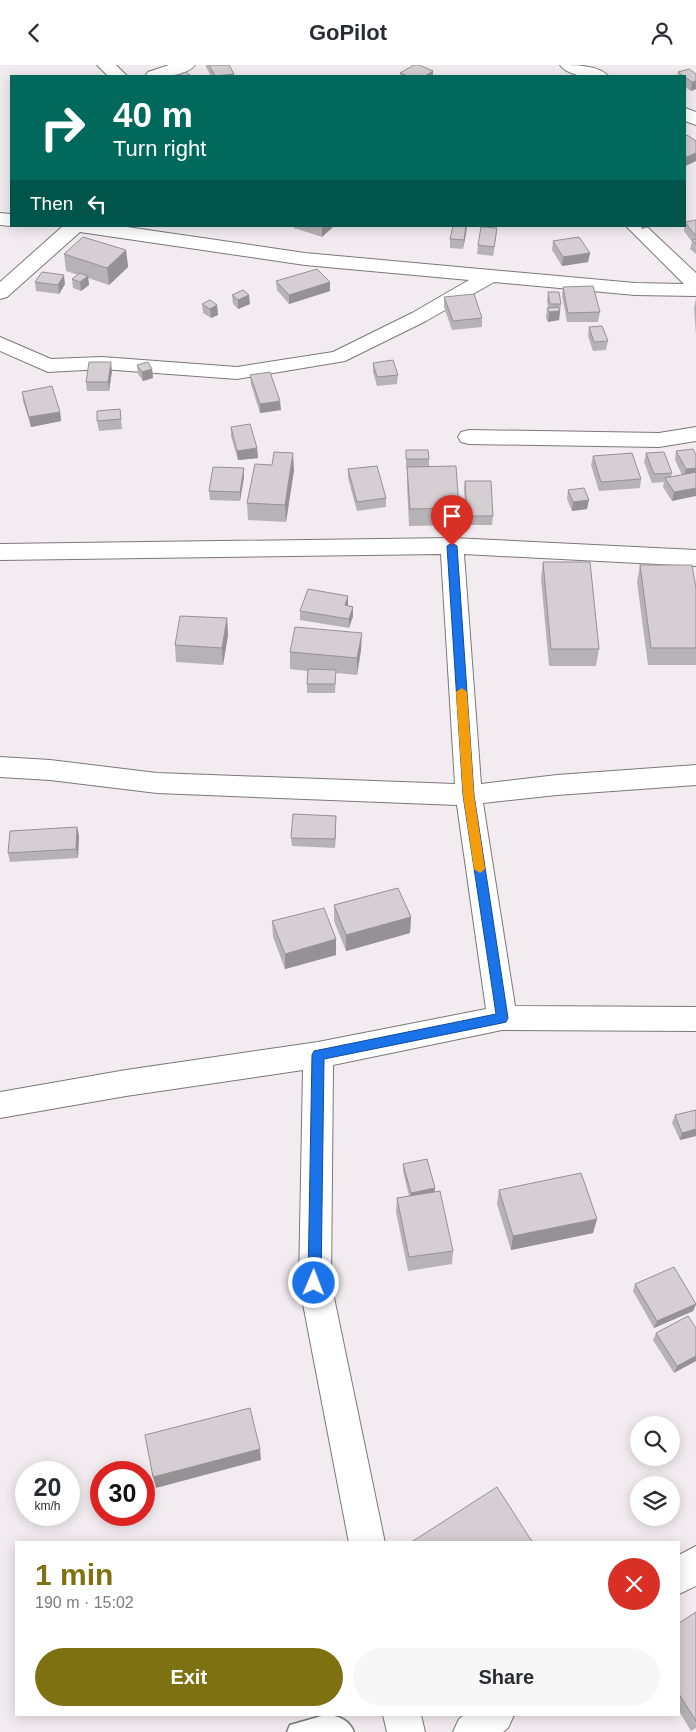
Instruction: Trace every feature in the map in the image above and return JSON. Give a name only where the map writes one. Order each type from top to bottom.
[{"type":"street","points":[[106,65],[117,75]]},
{"type":"street","points":[[157,75],[186,65]]},
{"type":"street","points":[[569,65],[596,75]]},
{"type":"street","points":[[0,293],[74,227]]},
{"type":"street","points":[[96,227],[129,229],[305,259],[634,289],[696,290]]},
{"type":"street","points":[[636,227],[696,284]]},
{"type":"street","points":[[0,343],[48,366],[102,363],[237,373],[338,357],[419,317],[492,275]]},
{"type":"street","points":[[469,437],[659,440],[696,434]]},
{"type":"street","points":[[452,546],[469,795],[502,1018]]},
{"type":"street","points":[[0,552],[452,546],[696,558]]},
{"type":"street","points":[[0,767],[50,770],[157,783],[469,795],[557,785],[696,775]]},
{"type":"street","points":[[0,1105],[126,1083],[318,1055],[502,1018],[696,1019]]},
{"type":"street","points":[[318,1055],[314,1283],[367,1541]]},
{"type":"street","points":[[680,1576],[696,1563]]},
{"type":"street","points":[[402,1716],[406,1732]]},
{"type":"street","points":[[472,1732],[494,1716]]},
{"type":"lane","points":[[297,1732],[331,1724],[344,1732]]},
{"type":"building","points":[[209,65],[229,65],[234,74],[224,75],[214,75]]},
{"type":"building","points":[[414,65],[419,65],[433,71],[427,75],[405,75],[400,73]]},
{"type":"building","points":[[689,69],[696,74],[696,81],[692,82],[686,78],[686,75],[678,72]]},
{"type":"building","points":[[186,72],[190,75],[178,75]]},
{"type":"building","points":[[686,136],[696,141],[696,153],[687,157],[686,156]]},
{"type":"building","points":[[696,220],[696,235],[686,223]]},
{"type":"building","points":[[453,227],[466,227],[464,240],[450,239]]},
{"type":"building","points":[[481,227],[497,228],[494,247],[478,245]]},
{"type":"building","points":[[83,237],[126,250],[107,268],[64,254]]},
{"type":"building","points":[[579,237],[590,253],[563,257],[553,241]]},
{"type":"building","points":[[317,269],[330,282],[289,295],[276,281]]},
{"type":"building","points":[[42,272],[64,275],[58,285],[35,282]]},
{"type":"building","points":[[80,273],[88,276],[80,282],[72,279]]},
{"type":"building","points":[[593,286],[600,312],[568,313],[563,287]]},
{"type":"building","points":[[243,290],[249,295],[238,300],[232,295]]},
{"type":"building","points":[[548,292],[559,292],[561,304],[550,304]]},
{"type":"building","points":[[474,294],[482,318],[453,321],[444,297]]},
{"type":"building","points":[[210,300],[217,305],[210,309],[202,304]]},
{"type":"building","points":[[558,307],[560,311],[549,312],[547,308]]},
{"type":"building","points":[[602,326],[608,341],[594,342],[589,327]]},
{"type":"building","points":[[393,360],[398,375],[377,377],[373,363]]},
{"type":"building","points":[[89,362],[111,362],[108,382],[86,382]]},
{"type":"building","points":[[148,362],[152,369],[142,372],[137,365]]},
{"type":"building","points":[[270,372],[280,401],[260,404],[250,375]]},
{"type":"building","points":[[52,386],[60,412],[29,417],[22,392]]},
{"type":"building","points":[[120,409],[121,419],[97,421],[97,411]]},
{"type":"building","points":[[250,424],[257,448],[237,451],[231,427]]},
{"type":"building","points":[[693,449],[696,455],[696,468],[686,469],[676,451]]},
{"type":"building","points":[[406,450],[428,450],[429,459],[406,459]]},
{"type":"building","points":[[274,452],[293,453],[285,505],[247,503],[255,464],[272,465]]},
{"type":"building","points":[[664,452],[672,473],[654,474],[646,453]]},
{"type":"building","points":[[632,453],[641,479],[601,482],[593,456]]},
{"type":"building","points":[[377,466],[386,498],[357,502],[348,469]]},
{"type":"building","points":[[456,466],[459,508],[410,509],[407,467]]},
{"type":"building","points":[[213,467],[244,468],[240,492],[209,491]]},
{"type":"building","points":[[696,472],[696,488],[674,492],[665,478]]},
{"type":"building","points":[[465,481],[491,481],[493,516],[467,516]]},
{"type":"building","points":[[584,488],[589,500],[573,502],[568,490]]},
{"type":"building","points":[[543,562],[590,562],[599,649],[551,649]]},
{"type":"building","points":[[640,565],[692,565],[696,588],[696,648],[651,648]]},
{"type":"building","points":[[308,589],[348,596],[345,605],[353,607],[349,619],[300,611]]},
{"type":"building","points":[[180,616],[227,618],[222,648],[175,645]]},
{"type":"building","points":[[295,627],[362,633],[357,658],[290,652]]},
{"type":"building","points":[[308,669],[336,670],[335,684],[307,684]]},
{"type":"building","points":[[293,814],[336,816],[335,839],[291,838]]},
{"type":"building","points":[[77,827],[76,849],[8,853],[10,831]]},
{"type":"building","points":[[398,888],[411,917],[346,935],[334,905]]},
{"type":"building","points":[[324,908],[336,939],[285,954],[272,921]]},
{"type":"building","points":[[696,1110],[696,1129],[682,1133],[675,1115]]},
{"type":"building","points":[[427,1159],[435,1188],[411,1193],[403,1164]]},
{"type":"building","points":[[581,1173],[597,1219],[513,1236],[499,1190]]},
{"type":"building","points":[[440,1191],[453,1251],[409,1257],[397,1198]]},
{"type":"building","points":[[674,1267],[696,1304],[657,1321],[635,1284]]},
{"type":"building","points":[[688,1316],[696,1328],[696,1356],[677,1366],[656,1333]]},
{"type":"building","points":[[250,1408],[260,1449],[155,1476],[155,1461],[150,1461],[145,1435]]},
{"type":"building","points":[[497,1487],[532,1541],[413,1541]]},
{"type":"building","points":[[696,1612],[696,1721],[680,1696],[680,1622]]},
{"type":"slow traffic","points":[[462,692],[469,795],[480,869]]},
{"type":"route","points":[[314,1283],[318,1055],[502,1018],[469,795],[452,546]]}]
